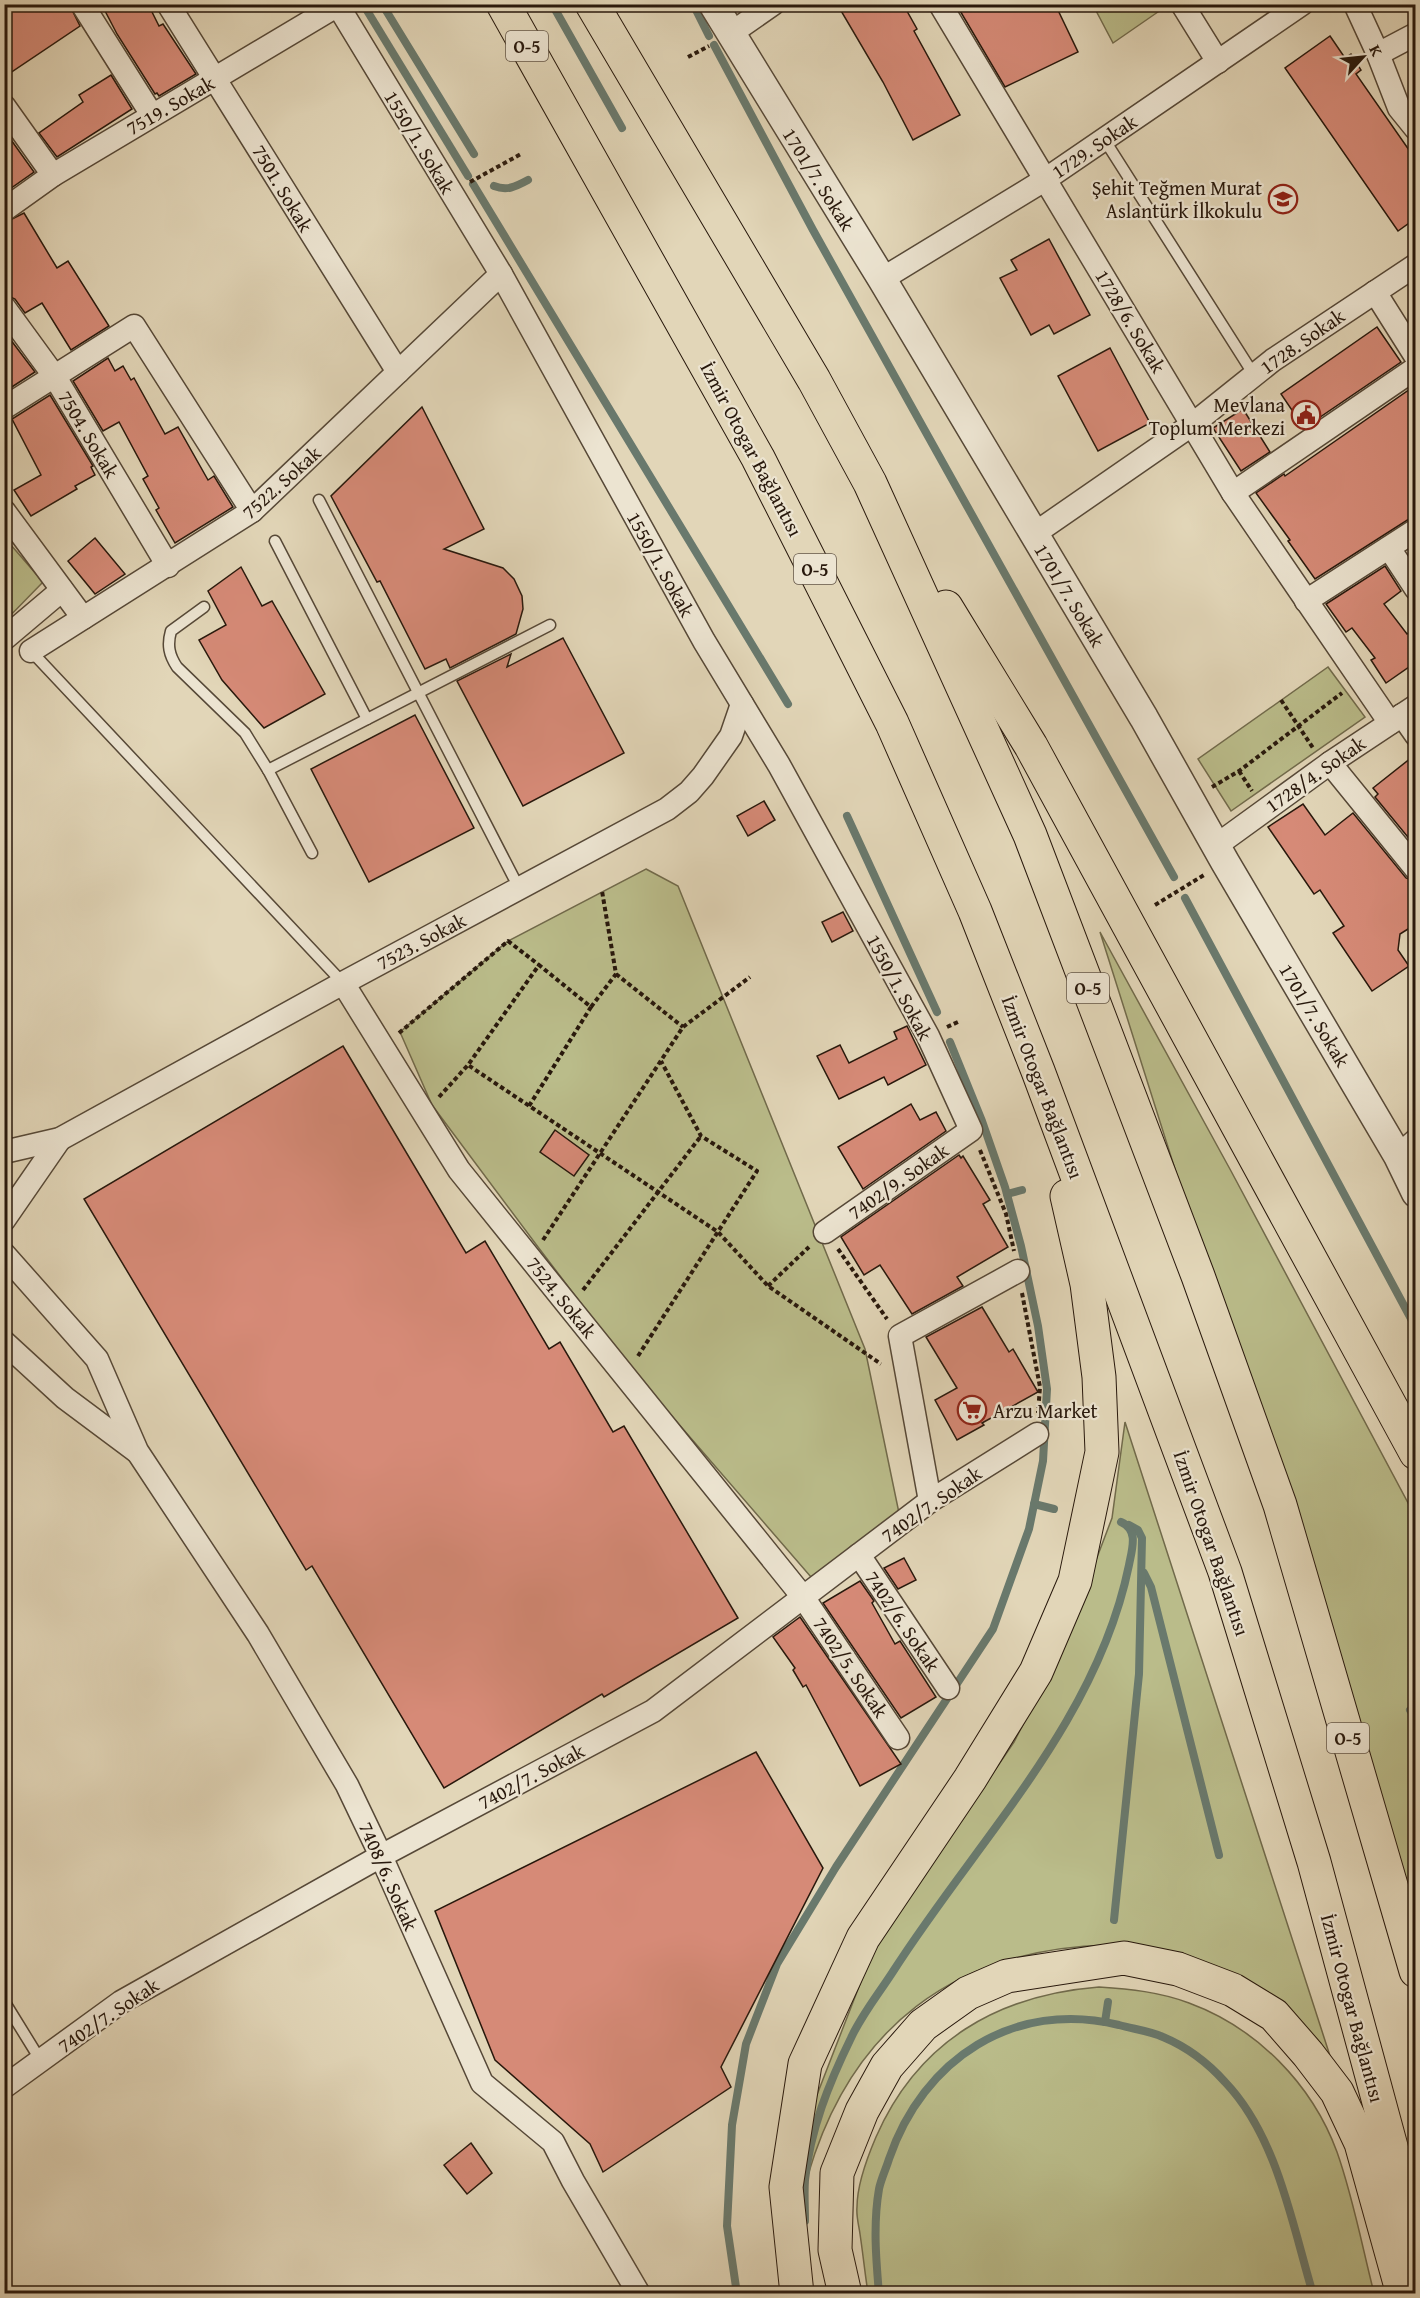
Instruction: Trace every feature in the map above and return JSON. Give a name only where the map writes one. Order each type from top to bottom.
[{"type":"highway","name":"İzmir Otogar Bağlantısı","points":[[503,4],[758,458],[892,723],[975,911],[1038,1071],[1225,1572],[1314,1862],[1416,2239]]},
{"type":"highway","name":"O-5","points":[[592,4],[813,380],[870,483],[1030,835],[1198,1276],[1280,1504],[1416,1971]]},
{"type":"highway","points":[[870,483],[1030,746],[1416,1453]]},
{"type":"highway","points":[[797,2294],[786,2187],[805,2064],[863,1938],[970,1779],[1036,1672],[1075,1581],[1102,1452],[1099,1377],[1087,1284],[1038,1071]]},
{"type":"highway","points":[[845,2294],[835,2250],[837,2173],[862,2111],[887,2066],[922,2025],[968,1993],[1007,1976],[1124,1958],[1178,1970],[1233,1990],[1274,2015],[1308,2054],[1337,2092],[1361,2143],[1403,2294]]},
{"type":"street","points":[[82,4],[152,115]]},
{"type":"street","name":"7501. Sokak","points":[[168,4],[398,372]]},
{"type":"street","name":"1701/7. Sokak","points":[[713,4],[882,279],[1221,854],[1407,1148],[1416,1193]]},
{"type":"street","points":[[730,34],[773,4]]},
{"type":"street","name":"1728/6. Sokak","points":[[940,4],[1233,493],[1360,679],[1402,715],[1416,735]]},
{"type":"street","points":[[1182,4],[1218,62]]},
{"type":"street","name":"1729. Sokak","points":[[882,279],[1046,179],[1302,4]]},
{"type":"street","points":[[1355,4],[1399,108],[1416,129]]},
{"type":"street","name":"7519. Sokak","points":[[4,210],[53,175],[337,5]]},
{"type":"street","name":"1550/1. Sokak","points":[[337,5],[501,274],[704,641],[779,765],[928,1036],[971,1130]]},
{"type":"street","points":[[1378,54],[1416,34]]},
{"type":"street","points":[[4,106],[53,175]]},
{"type":"street","name":"1728. Sokak","points":[[1034,534],[1193,424],[1273,360],[1416,265]]},
{"type":"street","name":"7522. Sokak","points":[[31,651],[252,511],[501,274]]},
{"type":"street","points":[[1375,292],[1416,357]]},
{"type":"street","name":"7504. Sokak","points":[[4,307],[55,377],[168,566]]},
{"type":"street","points":[[4,408],[134,326],[252,511]]},
{"type":"street","points":[[1233,493],[1416,368]]},
{"type":"street","points":[[4,511],[83,618]]},
{"type":"street","points":[[1306,601],[1416,531]]},
{"type":"street","points":[[1389,548],[1416,589]]},
{"type":"street","points":[[4,639],[62,590]]},
{"type":"street","name":"7523. Sokak","points":[[60,1139],[343,983],[667,809],[689,792],[731,736],[742,704]]},
{"type":"street","name":"1728/4. Sokak","points":[[1221,854],[1327,764],[1402,715]]},
{"type":"street","points":[[1327,764],[1416,869]]},
{"type":"street","name":"7524. Sokak","points":[[343,983],[459,1170],[803,1597]]},
{"type":"street","name":"7402/9. Sokak","points":[[825,1232],[971,1130]]},
{"type":"street","points":[[4,1152],[60,1139]]},
{"type":"street","points":[[4,1220],[60,1139]]},
{"type":"street","points":[[4,1254],[97,1359],[137,1451]]},
{"type":"street","points":[[930,1501],[900,1336],[1018,1271]]},
{"type":"street","points":[[4,1342],[65,1398],[137,1451]]},
{"type":"street","name":"7402/7. Sokak","points":[[4,2087],[121,2002],[381,1856],[653,1711],[930,1501],[1037,1434]]},
{"type":"street","name":"7408/6. Sokak","points":[[137,1451],[258,1634],[347,1785],[482,2084],[553,2142],[639,2294]]},
{"type":"street","name":"7402/6. Sokak","points":[[859,1555],[948,1688]]},
{"type":"street","name":"7402/5. Sokak","points":[[803,1597],[898,1738]]},
{"type":"lane","points":[[1104,140],[1254,375]]},
{"type":"lane","points":[[319,500],[519,888]]},
{"type":"lane","points":[[275,541],[367,719]]},
{"type":"lane","points":[[204,607],[171,631],[169,640],[172,659],[177,667],[245,733],[268,770],[312,853]]},
{"type":"lane","points":[[268,770],[550,625]]},
{"type":"lane","points":[[31,651],[343,983]]},
{"type":"lane","points":[[4,2001],[41,2061]]},
{"type":"path","points":[[451,192],[521,154]]},
{"type":"path","points":[[1191,800],[1239,771],[1360,679]]},
{"type":"path","points":[[1281,700],[1327,764]]},
{"type":"path","points":[[1155,906],[1221,854]]},
{"type":"path","points":[[602,891],[616,974],[683,1027]]},
{"type":"path","points":[[396,1036],[508,941],[591,1007]]},
{"type":"path","points":[[432,1105],[468,1065],[539,965]]},
{"type":"path","points":[[529,1106],[591,1007],[616,974]]},
{"type":"path","points":[[530,1258],[683,1027],[750,977]]},
{"type":"path","points":[[625,1376],[757,1171],[701,1136],[661,1061]]},
{"type":"path","points":[[468,1065],[718,1232],[768,1286],[881,1364]]},
{"type":"path","points":[[971,1130],[1006,1214],[1040,1387],[1037,1434]]},
{"type":"path","points":[[570,1308],[701,1136]]},
{"type":"path","points":[[768,1286],[825,1232],[900,1336]]},
{"type":"green space","points":[[1168,4],[1113,43],[1093,5]]},
{"type":"green space","points":[[4,537],[43,582],[5,621],[4,621]]},
{"type":"green space","points":[[1328,667],[1365,717],[1231,811],[1198,759]]},
{"type":"green space","points":[[646,869],[678,886],[865,1349],[899,1513],[811,1577],[631,1369],[538,1247],[432,1105],[400,1032],[508,941]]},
{"type":"green space","points":[[1100,932],[1231,1171],[1415,1516],[1415,1928]]},
{"type":"green space","points":[[1125,1422],[1331,2059],[1310,2034],[1108,1945],[1053,1950],[1002,1962],[957,1981],[916,2006],[881,2039],[851,2078],[827,2123],[808,2175],[815,2100],[874,1948],[1014,1742],[1063,1647],[1112,1518]]},
{"type":"green space","points":[[1099,1987],[1145,1992],[1189,2003],[1237,2027],[1279,2061],[1313,2104],[1337,2152],[1353,2204],[1374,2293],[868,2293],[857,2214],[857,2198],[866,2162],[876,2137],[893,2103],[914,2074],[938,2049],[965,2029],[995,2013],[1027,2000]]},
{"type":"building","points":[[4,4],[69,4],[80,26],[4,77]]},
{"type":"building","points":[[98,4],[148,4],[159,26],[163,24],[196,74],[159,96],[155,94],[104,9],[102,11]]},
{"type":"building","points":[[837,4],[903,4],[917,29],[914,31],[960,115],[913,140],[883,82]]},
{"type":"building","points":[[956,4],[1055,4],[1078,52],[1005,87]]},
{"type":"building","points":[[1330,36],[1345,58],[1351,54],[1361,70],[1356,74],[1416,160],[1416,218],[1398,231],[1285,68]]},
{"type":"building","points":[[111,75],[132,109],[57,157],[39,133],[83,102],[79,95]]},
{"type":"building","points":[[4,130],[34,172],[4,193]]},
{"type":"building","points":[[24,213],[57,268],[68,261],[109,326],[71,350],[42,303],[25,313],[15,299],[4,294],[4,223]]},
{"type":"building","points":[[1049,239],[1090,315],[1054,334],[1049,325],[1031,335],[1000,278],[1017,270],[1011,260]]},
{"type":"building","points":[[1377,327],[1401,362],[1304,428],[1281,394]]},
{"type":"building","points":[[4,331],[35,372],[4,392]]},
{"type":"building","points":[[1110,348],[1150,423],[1098,451],[1058,376]]},
{"type":"building","points":[[108,358],[115,371],[123,366],[131,380],[134,378],[165,434],[178,427],[208,480],[214,476],[233,507],[175,543],[156,510],[159,508],[143,479],[148,476],[119,422],[103,431],[73,381]]},
{"type":"building","points":[[1416,385],[1416,517],[1409,519],[1315,579],[1256,493],[1284,474],[1285,476]]},
{"type":"building","points":[[50,395],[93,466],[91,467],[95,475],[75,486],[77,489],[31,516],[14,490],[41,475],[12,419]]},
{"type":"building","points":[[422,407],[484,529],[444,549],[503,568],[514,579],[522,596],[523,609],[516,634],[450,668],[446,659],[425,669],[380,581],[377,582],[331,496]]},
{"type":"building","points":[[1243,409],[1270,452],[1241,471],[1213,428]]},
{"type":"building","points":[[95,538],[125,574],[95,594],[68,561]]},
{"type":"building","points":[[1385,566],[1401,591],[1384,604],[1407,634],[1416,628],[1416,662],[1386,683],[1371,660],[1375,658],[1352,628],[1346,632],[1326,604]]},
{"type":"building","points":[[241,567],[262,606],[272,601],[325,694],[264,728],[222,680],[199,640],[226,625],[208,591]]},
{"type":"building","points":[[563,638],[624,753],[523,806],[457,681],[511,654],[507,667]]},
{"type":"building","points":[[415,715],[474,828],[369,882],[311,769]]},
{"type":"building","points":[[1416,754],[1416,847],[1375,797],[1378,794],[1373,788]]},
{"type":"building","points":[[764,801],[775,820],[748,836],[737,816]]},
{"type":"building","points":[[1303,804],[1325,835],[1353,813],[1406,878],[1416,882],[1416,924],[1400,934],[1398,950],[1409,966],[1372,991],[1333,933],[1344,926],[1320,890],[1314,894],[1268,827]]},
{"type":"building","points":[[843,912],[853,931],[832,942],[822,922]]},
{"type":"building","points":[[907,1026],[926,1065],[888,1085],[884,1077],[839,1099],[817,1056],[840,1045],[849,1063],[897,1039],[894,1032]]},
{"type":"building","points":[[343,1046],[466,1253],[485,1241],[549,1349],[560,1342],[613,1432],[624,1426],[738,1618],[604,1697],[602,1694],[444,1788],[312,1566],[306,1570],[84,1199]]},
{"type":"building","points":[[911,1104],[920,1120],[936,1112],[946,1131],[863,1189],[838,1147]]},
{"type":"building","points":[[555,1130],[589,1155],[574,1176],[540,1152]]},
{"type":"building","points":[[959,1155],[961,1158],[963,1156],[990,1200],[983,1204],[1008,1247],[957,1277],[963,1286],[912,1314],[880,1265],[864,1275],[841,1237]]},
{"type":"building","points":[[982,1307],[1009,1352],[1013,1349],[1038,1392],[982,1423],[984,1425],[957,1440],[935,1400],[957,1388],[926,1337]]},
{"type":"building","points":[[904,1558],[916,1580],[898,1589],[884,1568]]},
{"type":"building","points":[[860,1581],[874,1601],[872,1603],[895,1644],[900,1641],[936,1697],[901,1718],[823,1603]]},
{"type":"building","points":[[800,1617],[901,1764],[860,1786],[806,1685],[803,1687],[793,1670],[795,1668],[773,1637]]},
{"type":"building","points":[[756,1752],[823,1868],[721,2067],[731,2087],[603,2172],[590,2144],[495,2060],[435,1911]]},
{"type":"building","points":[[471,2143],[492,2173],[467,2194],[444,2165]]},
{"type":"waterway","points":[[363,4],[468,176]]},
{"type":"waterway","points":[[382,4],[474,154]]},
{"type":"waterway","points":[[552,4],[622,128]]},
{"type":"waterway","points":[[693,4],[709,36]]},
{"type":"waterway","points":[[714,45],[813,230],[1174,877]]},
{"type":"waterway","points":[[494,186],[511,188],[528,180]]},
{"type":"waterway","points":[[473,184],[788,704]]},
{"type":"waterway","points":[[847,816],[937,1012]]},
{"type":"waterway","points":[[1185,898],[1416,1328]]},
{"type":"waterway","points":[[737,2294],[727,2226],[732,2125],[746,2044],[777,1964],[836,1867],[993,1629],[1029,1529],[1043,1461],[1047,1389],[1038,1326],[1021,1246],[1005,1187],[982,1121],[950,1042]]},
{"type":"waterway","points":[[1007,1194],[1022,1190]]},
{"type":"waterway","points":[[1034,1504],[1054,1509]]},
{"type":"waterway","points":[[805,2221],[805,2180],[811,2143],[835,2072],[855,2029],[927,1921],[1031,1777],[1063,1728],[1091,1676],[1113,1622],[1132,1553],[1132,1535],[1127,1525],[1121,1522]]},
{"type":"waterway","points":[[1114,1920],[1139,1674],[1142,1538],[1138,1530],[1129,1525]]},
{"type":"waterway","points":[[1144,1573],[1151,1587],[1219,1855]]},
{"type":"waterway","points":[[1410,1710],[1416,1718]]},
{"type":"waterway","points":[[1105,2022],[1108,2002]]},
{"type":"waterway","points":[[879,2294],[876,2255],[879,2189],[904,2123],[925,2092],[949,2066],[977,2045],[1009,2030],[1044,2021],[1080,2019],[1119,2025],[1163,2037],[1197,2056],[1225,2082],[1243,2104],[1270,2154],[1290,2210],[1313,2294]]},
{"type":"place","name":"Şehit Teğmen Murat Aslantürk İlkokulu","points":[[1283,199]]},
{"type":"place","name":"Mevlana Toplum Merkezi","points":[[1306,415]]},
{"type":"place","name":"Arzu Market","points":[[972,1410]]}]
